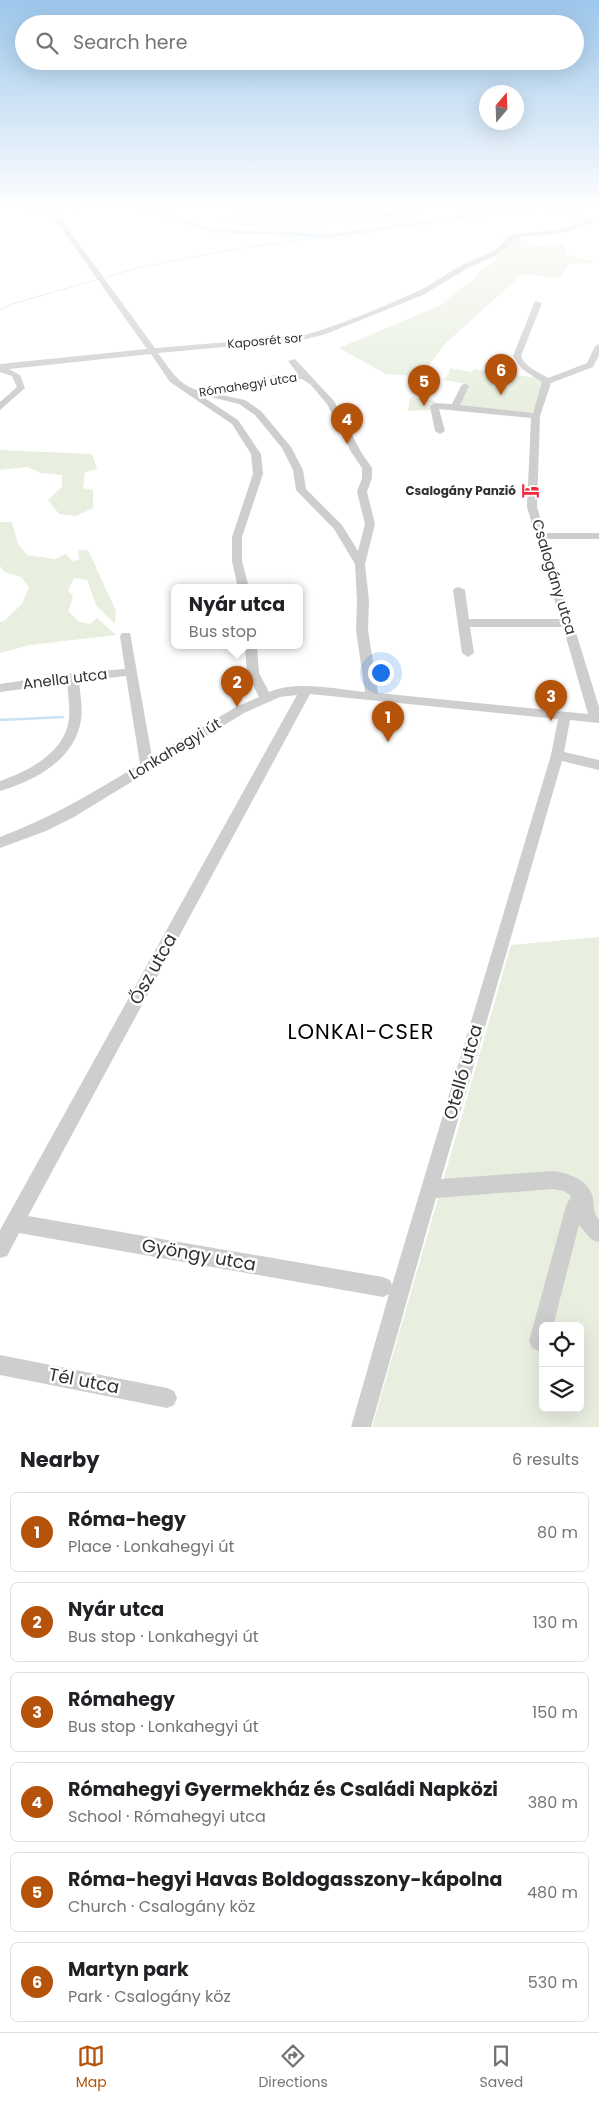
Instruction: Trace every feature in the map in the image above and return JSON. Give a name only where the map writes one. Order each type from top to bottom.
[{"type":"street","points":[[99,274],[173,380],[235,422],[256,454],[258,474],[237,537],[237,562],[241,584]]},
{"type":"street","name":"Kaposrét sor","points":[[0,368],[192,347],[279,341],[323,332],[420,293],[452,274]]},
{"type":"street","points":[[538,303],[517,356],[518,361],[522,365],[547,381],[590,365],[599,346]]},
{"type":"street","name":"Rómahegyi utca","points":[[292,361],[304,376],[314,382],[331,403],[356,452],[367,468],[367,478],[362,492],[370,524],[360,564],[364,601],[362,630],[372,697]]},
{"type":"street","points":[[0,368],[14,372],[21,384],[21,388],[17,393],[0,406]]},
{"type":"street","name":"Rómahegyi utca","points":[[192,394],[203,394],[275,378],[304,376]]},
{"type":"street","name":"Csalogány utca","points":[[547,381],[536,416],[532,507],[597,718]]},
{"type":"street","points":[[455,407],[465,386]]},
{"type":"street","points":[[203,394],[242,402],[264,420],[286,447],[294,462],[298,470],[301,490],[338,527],[360,564]]},
{"type":"street","points":[[440,431],[434,406],[536,416]]},
{"type":"street","points":[[542,536],[599,536]]},
{"type":"street","points":[[459,590],[468,653]]},
{"type":"street","points":[[465,623],[568,623]]},
{"type":"street","points":[[126,636],[130,672],[147,766]]},
{"type":"street","points":[[251,649],[253,673],[265,697]]},
{"type":"street","name":"Anella utca","points":[[0,688],[73,677],[130,672]]},
{"type":"street","points":[[0,786],[36,771],[50,761],[69,738],[75,720],[73,677]]},
{"type":"street","name":"Lonkahegyi út","points":[[0,843],[41,827],[69,813],[240,710],[265,697],[278,693],[306,690],[597,718]]},
{"type":"street","name":"Ősz utca","points":[[0,1249],[306,690]]},
{"type":"street","name":"Otelló utca","points":[[361,1427],[428,1188],[557,755],[565,716]]},
{"type":"street","points":[[557,755],[599,765]]},
{"type":"street","points":[[428,1188],[553,1180],[570,1184],[575,1186],[583,1196],[587,1221],[599,1233]]},
{"type":"street","points":[[544,1322],[575,1206],[583,1196]]},
{"type":"street","name":"Gyöngy utca","points":[[14,1223],[383,1287]]},
{"type":"street","name":"Tél utca","points":[[0,1366],[167,1398]]},
{"type":"green space","points":[[478,274],[563,274],[560,278],[522,274],[445,344],[421,376],[386,374],[339,348],[441,305]]},
{"type":"green space","points":[[450,368],[472,372],[474,369],[530,377],[538,376],[545,382],[533,412],[458,405],[468,384],[443,380],[448,375]]},
{"type":"green space","points":[[410,397],[435,401],[432,410],[408,411]]},
{"type":"green space","points":[[0,450],[92,454],[97,469],[85,472],[83,488],[93,490],[93,508],[76,516],[59,514],[48,500],[62,487],[62,475],[41,473],[27,467],[0,470]]},
{"type":"green space","points":[[0,522],[12,522],[18,544],[27,555],[55,559],[66,554],[72,561],[79,560],[78,551],[88,550],[116,611],[115,624],[96,605],[87,580],[74,578],[68,590],[73,597],[68,611],[80,622],[90,624],[97,618],[116,635],[30,645],[0,653],[0,622],[4,621],[22,604],[29,587],[21,577],[4,572],[0,566]]},
{"type":"green space","points":[[599,937],[599,1427],[372,1427],[511,945]]},
{"type":"waterway","points":[[0,310],[12,304],[118,274]]},
{"type":"waterway","points":[[0,720],[63,717]]},
{"type":"place","name":"Martyn park","points":[[501,395]]},
{"type":"place","name":"Róma-hegyi Havas Boldogasszony-kápolna","points":[[424,406]]},
{"type":"place","name":"Rómahegyi Gyermekház és Családi Napközi","points":[[347,444]]},
{"type":"place","name":"Csalogány Panzió","points":[[530,491]]},
{"type":"place","name":"Nyár utca","points":[[237,707]]},
{"type":"place","name":"Rómahegy","points":[[551,721]]},
{"type":"place","name":"Róma-hegy","points":[[388,742]]},
{"type":"district","name":"LONKAI-CSER","points":[[361,1032]]}]
